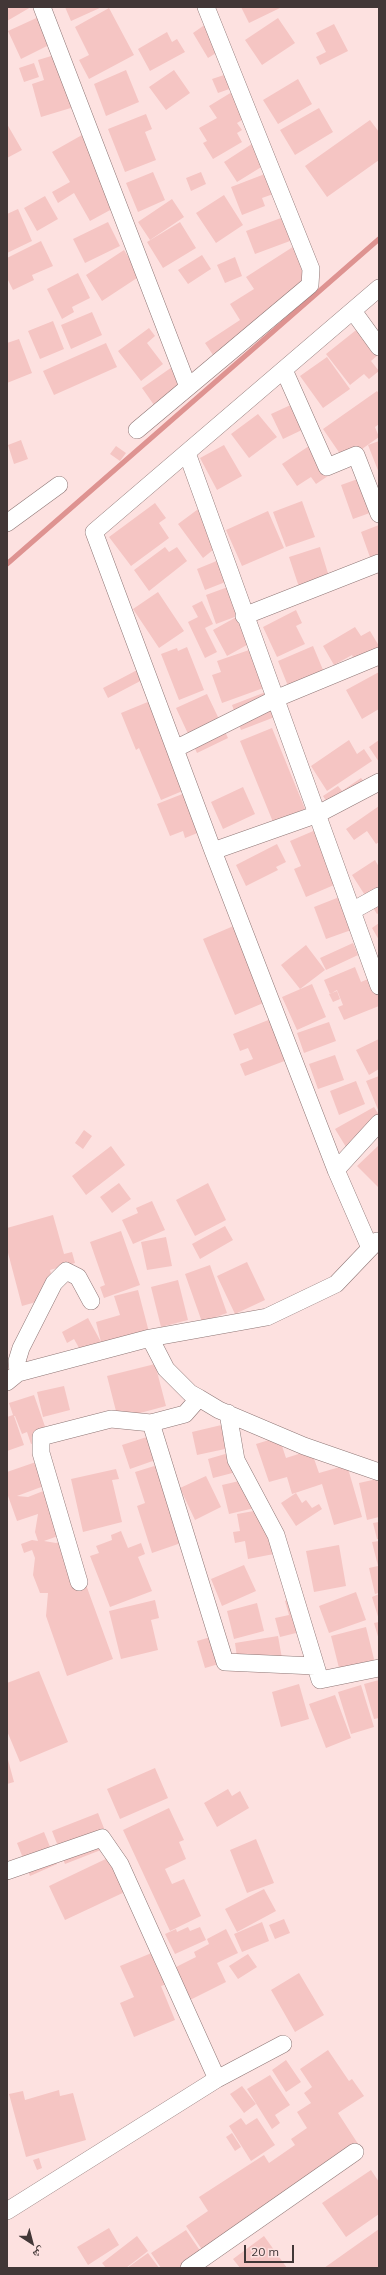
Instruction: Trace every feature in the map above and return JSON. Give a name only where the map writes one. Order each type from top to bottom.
[{"type":"street","points":[[42,7],[188,387]]},
{"type":"street","points":[[137,430],[310,285],[312,269],[206,7]]},
{"type":"street","points":[[12,1377],[150,1338],[267,1316],[336,1284],[375,1244],[336,1170],[213,851],[94,532],[379,288]]},
{"type":"street","points":[[353,311],[379,347]]},
{"type":"street","points":[[284,370],[327,467],[356,455],[379,514]]},
{"type":"street","points":[[187,453],[244,616],[318,814],[378,982]]},
{"type":"street","points":[[7,523],[59,485]]},
{"type":"street","points":[[244,616],[379,563]]},
{"type":"street","points":[[175,749],[275,699],[379,656]]},
{"type":"street","points":[[213,851],[318,814],[379,782]]},
{"type":"street","points":[[352,911],[379,896]]},
{"type":"street","points":[[336,1170],[379,1123]]},
{"type":"street","points":[[12,1377],[21,1348],[54,1283],[66,1271],[78,1277],[91,1301]]},
{"type":"street","points":[[150,1338],[166,1369],[190,1393],[228,1413],[304,1446],[379,1472]]},
{"type":"street","points":[[79,1582],[41,1453],[42,1436],[111,1419],[151,1423],[185,1414],[199,1398]]},
{"type":"street","points":[[228,1413],[236,1460],[276,1535],[320,1680],[379,1668]]},
{"type":"street","points":[[151,1423],[225,1662],[315,1666]]},
{"type":"street","points":[[7,1871],[102,1838],[120,1864],[217,2079]]},
{"type":"street","points":[[7,2211],[217,2079],[283,2044]]},
{"type":"street","points":[[189,2268],[355,2152]]},
{"type":"building","points":[[7,7],[31,7],[7,21]]},
{"type":"building","points":[[65,7],[102,7],[71,21]]},
{"type":"building","points":[[241,7],[279,7],[280,8],[249,23]]},
{"type":"building","points":[[109,8],[134,55],[89,79],[79,60],[89,55],[75,27]]},
{"type":"building","points":[[43,15],[51,44],[21,59],[8,31]]},
{"type":"building","points":[[278,18],[295,43],[262,65],[245,40]]},
{"type":"building","points":[[206,24],[221,50],[208,58],[193,33]]},
{"type":"building","points":[[334,24],[348,51],[320,65],[316,57],[326,52],[316,33]]},
{"type":"building","points":[[167,32],[172,42],[177,39],[185,52],[150,71],[138,49]]},
{"type":"building","points":[[58,54],[74,107],[41,117],[32,84],[44,80],[38,60]]},
{"type":"building","points":[[34,63],[39,77],[24,82],[19,68]]},
{"type":"building","points":[[126,70],[139,102],[106,116],[94,84]]},
{"type":"building","points":[[174,70],[190,93],[166,110],[149,87]]},
{"type":"building","points":[[230,73],[235,87],[218,93],[212,79]]},
{"type":"building","points":[[298,79],[312,104],[278,124],[263,100]]},
{"type":"building","points":[[232,92],[247,117],[237,123],[242,130],[237,133],[242,142],[213,159],[203,143],[207,141],[199,128],[217,118],[209,106]]},
{"type":"building","points":[[319,108],[333,132],[295,155],[280,130]]},
{"type":"building","points":[[146,114],[152,129],[145,132],[156,160],[125,172],[108,129]]},
{"type":"building","points":[[370,120],[379,132],[379,160],[327,197],[305,166]]},
{"type":"building","points":[[7,124],[22,150],[7,158]]},
{"type":"building","points":[[82,135],[123,203],[90,221],[74,193],[58,203],[52,192],[70,182],[52,152]]},
{"type":"building","points":[[258,140],[271,161],[237,182],[224,162]]},
{"type":"building","points":[[153,172],[165,200],[138,212],[126,183]]},
{"type":"building","points":[[201,172],[206,184],[191,191],[186,178]]},
{"type":"building","points":[[270,172],[279,192],[262,198],[265,206],[242,215],[231,187]]},
{"type":"building","points":[[224,195],[243,225],[216,243],[196,213]]},
{"type":"building","points":[[45,196],[58,219],[37,231],[24,208]]},
{"type":"building","points":[[172,199],[184,217],[150,240],[138,222]]},
{"type":"building","points":[[18,209],[32,241],[7,253],[7,214]]},
{"type":"building","points":[[289,215],[298,238],[255,254],[246,231]]},
{"type":"building","points":[[108,222],[120,246],[85,263],[73,239]]},
{"type":"building","points":[[180,222],[196,248],[163,268],[147,242]]},
{"type":"building","points":[[41,241],[53,266],[32,275],[34,280],[13,290],[7,278],[7,258]]},
{"type":"building","points":[[299,243],[318,274],[263,324],[268,332],[219,364],[205,343],[240,320],[230,304],[254,289],[246,277]]},
{"type":"building","points":[[124,250],[140,276],[102,301],[86,275]]},
{"type":"building","points":[[202,255],[211,269],[188,284],[178,270]]},
{"type":"building","points":[[235,257],[242,276],[225,283],[217,265]]},
{"type":"building","points":[[78,273],[90,298],[72,307],[74,312],[62,319],[47,289]]},
{"type":"building","points":[[92,312],[102,335],[71,349],[61,325]]},
{"type":"building","points":[[53,321],[64,349],[40,359],[28,331]]},
{"type":"building","points":[[365,323],[379,354],[371,361],[379,371],[369,379],[364,374],[350,385],[326,354]]},
{"type":"building","points":[[149,328],[155,336],[147,343],[163,364],[141,381],[118,351]]},
{"type":"building","points":[[19,339],[32,373],[7,383],[7,343]]},
{"type":"building","points":[[106,343],[117,367],[54,395],[43,371]]},
{"type":"building","points":[[327,357],[350,389],[323,408],[300,376]]},
{"type":"building","points":[[175,365],[187,381],[154,405],[142,388]]},
{"type":"building","points":[[377,391],[379,394],[379,424],[375,427],[379,437],[345,461],[323,429]]},
{"type":"building","points":[[295,403],[306,428],[283,439],[271,414]]},
{"type":"building","points":[[258,414],[277,437],[249,458],[231,434]]},
{"type":"building","points":[[21,440],[28,459],[14,464],[8,445]]},
{"type":"building","points":[[379,441],[379,473],[368,445]]},
{"type":"building","points":[[224,445],[242,476],[217,490],[200,458]]},
{"type":"building","points":[[116,446],[126,453],[120,461],[110,454]]},
{"type":"building","points":[[309,446],[328,476],[316,484],[311,477],[297,486],[282,464]]},
{"type":"building","points":[[366,476],[378,510],[353,519],[341,485]]},
{"type":"building","points":[[302,501],[315,537],[286,547],[273,512]]},
{"type":"building","points":[[155,503],[166,518],[159,523],[169,538],[131,566],[109,537]]},
{"type":"building","points":[[205,504],[224,541],[203,558],[178,524]]},
{"type":"building","points":[[268,511],[284,548],[242,566],[226,530]]},
{"type":"building","points":[[379,525],[379,557],[371,560],[361,532]]},
{"type":"building","points":[[165,547],[169,552],[177,547],[187,561],[149,591],[134,570]]},
{"type":"building","points":[[320,547],[330,580],[300,590],[289,557]]},
{"type":"building","points":[[219,560],[228,581],[205,590],[197,569]]},
{"type":"building","points":[[236,584],[240,615],[216,624],[206,595]]},
{"type":"building","points":[[158,592],[184,631],[159,648],[133,609]]},
{"type":"building","points":[[202,601],[213,624],[205,628],[217,652],[205,658],[188,622],[198,617],[192,606]]},
{"type":"building","points":[[296,610],[302,623],[296,626],[305,644],[277,657],[263,627]]},
{"type":"building","points":[[240,615],[254,641],[227,656],[213,630]]},
{"type":"building","points":[[355,627],[361,636],[370,631],[379,646],[379,654],[358,667],[352,655],[334,665],[323,646]]},
{"type":"building","points":[[313,646],[326,677],[290,691],[278,661]]},
{"type":"building","points":[[187,647],[204,690],[179,700],[161,654],[177,648],[178,651]]},
{"type":"building","points":[[255,648],[269,686],[222,703],[212,675],[221,672],[217,661]]},
{"type":"building","points":[[141,668],[146,678],[108,698],[103,688]]},
{"type":"building","points":[[379,672],[379,709],[362,719],[346,690]]},
{"type":"building","points":[[271,690],[280,715],[241,730],[232,705]]},
{"type":"building","points":[[207,694],[228,738],[197,753],[176,708]]},
{"type":"building","points":[[155,699],[192,787],[161,800],[139,748],[136,750],[121,713]]},
{"type":"building","points":[[272,728],[305,809],[273,822],[240,741]]},
{"type":"building","points":[[349,740],[357,754],[364,749],[372,761],[327,791],[311,766]]},
{"type":"building","points":[[379,740],[379,762],[369,747]]},
{"type":"building","points":[[361,778],[370,790],[335,814],[323,796],[338,786],[342,791]]},
{"type":"building","points":[[243,787],[255,814],[223,829],[211,802]]},
{"type":"building","points":[[190,791],[205,830],[185,838],[183,831],[170,836],[157,804]]},
{"type":"building","points":[[379,806],[379,842],[376,844],[367,831],[354,840],[346,829]]},
{"type":"building","points":[[318,829],[341,882],[306,897],[294,869],[301,866],[290,841]]},
{"type":"building","points":[[277,844],[286,862],[276,867],[278,870],[246,886],[236,865]]},
{"type":"building","points":[[375,860],[379,867],[379,913],[377,914],[352,875]]},
{"type":"building","points":[[342,896],[354,929],[326,939],[314,907]]},
{"type":"building","points":[[379,923],[379,940],[372,928]]},
{"type":"building","points":[[236,925],[268,1001],[235,1015],[203,939]]},
{"type":"building","points":[[353,943],[358,955],[326,970],[320,958]]},
{"type":"building","points":[[306,945],[325,970],[300,989],[281,965]]},
{"type":"building","points":[[355,967],[361,982],[375,976],[379,985],[379,1006],[344,1020],[338,1007],[343,1005],[337,990],[330,994],[324,980]]},
{"type":"building","points":[[312,984],[326,1017],[297,1030],[282,997]]},
{"type":"building","points":[[337,991],[340,999],[333,1002],[329,994]]},
{"type":"building","points":[[271,1019],[287,1060],[245,1076],[240,1064],[253,1059],[248,1048],[240,1051],[233,1034]]},
{"type":"building","points":[[329,1022],[336,1041],[304,1053],[297,1033]]},
{"type":"building","points":[[379,1039],[379,1069],[369,1075],[356,1050]]},
{"type":"building","points":[[335,1055],[344,1080],[318,1089],[309,1064]]},
{"type":"building","points":[[379,1076],[379,1112],[366,1081]]},
{"type":"building","points":[[356,1081],[365,1104],[339,1115],[330,1091]]},
{"type":"building","points":[[374,1107],[379,1115],[346,1147],[335,1129]]},
{"type":"building","points":[[84,1130],[92,1136],[83,1149],[75,1143]]},
{"type":"building","points":[[379,1145],[379,1188],[357,1166]]},
{"type":"building","points":[[111,1146],[125,1165],[86,1195],[72,1176]]},
{"type":"building","points":[[119,1183],[131,1199],[112,1213],[100,1197]]},
{"type":"building","points":[[208,1183],[226,1220],[195,1236],[176,1200]]},
{"type":"building","points":[[152,1201],[165,1230],[133,1244],[122,1220],[138,1213],[136,1208]]},
{"type":"building","points":[[53,1215],[64,1254],[72,1252],[75,1263],[50,1270],[57,1296],[22,1306],[7,1249],[7,1228]]},
{"type":"building","points":[[225,1226],[233,1240],[200,1259],[192,1244]]},
{"type":"building","points":[[121,1231],[140,1285],[104,1298],[100,1287],[105,1285],[90,1242]]},
{"type":"building","points":[[166,1237],[172,1266],[147,1270],[141,1242]]},
{"type":"building","points":[[247,1262],[265,1300],[235,1314],[217,1276]]},
{"type":"building","points":[[210,1265],[227,1313],[202,1322],[185,1274]]},
{"type":"building","points":[[178,1280],[188,1320],[161,1327],[151,1287]]},
{"type":"building","points":[[138,1290],[150,1336],[83,1355],[74,1339],[67,1343],[62,1332],[88,1318],[101,1342],[96,1322],[120,1315],[114,1296]]},
{"type":"building","points":[[155,1364],[166,1406],[118,1419],[107,1376]]},
{"type":"building","points":[[64,1386],[70,1410],[43,1417],[37,1392]]},
{"type":"building","points":[[34,1395],[49,1438],[31,1444],[27,1432],[22,1434],[14,1416],[24,1445],[7,1451],[7,1417],[13,1415],[9,1403]]},
{"type":"building","points":[[234,1422],[239,1446],[197,1455],[192,1432]]},
{"type":"building","points":[[156,1434],[164,1457],[130,1469],[122,1445]]},
{"type":"building","points":[[279,1437],[286,1458],[311,1450],[319,1473],[347,1465],[362,1517],[334,1525],[322,1484],[292,1494],[287,1477],[269,1482],[256,1444]]},
{"type":"building","points":[[239,1450],[244,1470],[213,1478],[208,1459]]},
{"type":"building","points":[[33,1463],[52,1465],[52,1483],[17,1496],[28,1497],[56,1486],[72,1531],[44,1541],[56,1543],[69,1538],[113,1659],[67,1676],[46,1616],[48,1593],[40,1593],[33,1575],[35,1558],[32,1550],[24,1553],[21,1544],[32,1540],[38,1541],[35,1532],[38,1514],[17,1521],[7,1493],[7,1472]]},
{"type":"building","points":[[164,1463],[181,1543],[152,1553],[137,1506],[145,1503],[135,1472]]},
{"type":"building","points":[[116,1469],[119,1479],[112,1480],[122,1522],[83,1532],[71,1479]]},
{"type":"building","points":[[206,1476],[221,1507],[195,1520],[180,1488]]},
{"type":"building","points":[[252,1478],[259,1507],[229,1514],[222,1485]]},
{"type":"building","points":[[377,1479],[379,1486],[379,1517],[367,1520],[359,1483]]},
{"type":"building","points":[[296,1493],[302,1503],[306,1500],[312,1508],[319,1504],[322,1509],[296,1526],[281,1503]]},
{"type":"building","points":[[271,1508],[279,1553],[248,1559],[245,1541],[235,1543],[233,1532],[240,1531],[237,1514]]},
{"type":"building","points":[[379,1522],[379,1539],[377,1539],[373,1523]]},
{"type":"building","points":[[121,1531],[128,1548],[141,1543],[145,1554],[138,1557],[152,1591],[110,1607],[90,1556],[99,1553],[96,1546],[112,1540],[111,1535]]},
{"type":"building","points":[[379,1541],[379,1593],[375,1594],[369,1568],[378,1566],[372,1542]]},
{"type":"building","points":[[339,1545],[346,1586],[314,1592],[306,1551]]},
{"type":"building","points":[[244,1565],[256,1591],[222,1606],[211,1579]]},
{"type":"building","points":[[356,1592],[366,1620],[329,1633],[319,1606]]},
{"type":"building","points":[[379,1594],[379,1620],[372,1597]]},
{"type":"building","points":[[303,1596],[312,1629],[280,1637],[275,1618],[289,1615],[285,1601]]},
{"type":"building","points":[[155,1600],[159,1618],[151,1620],[158,1650],[121,1659],[109,1611]]},
{"type":"building","points":[[257,1603],[264,1631],[234,1639],[227,1611]]},
{"type":"building","points":[[379,1622],[379,1640],[374,1623]]},
{"type":"building","points":[[366,1627],[375,1663],[340,1672],[331,1636]]},
{"type":"building","points":[[221,1634],[229,1661],[205,1668],[197,1641]]},
{"type":"building","points":[[278,1636],[283,1664],[239,1671],[235,1643]]},
{"type":"building","points":[[39,1671],[68,1742],[20,1762],[7,1731],[7,1683]]},
{"type":"building","points":[[379,1680],[379,1718],[374,1719],[364,1684]]},
{"type":"building","points":[[299,1684],[309,1719],[281,1727],[272,1692]]},
{"type":"building","points":[[361,1685],[374,1727],[351,1734],[338,1692]]},
{"type":"building","points":[[335,1695],[351,1738],[326,1748],[309,1704]]},
{"type":"building","points":[[7,1756],[14,1782],[7,1784]]},
{"type":"building","points":[[155,1768],[168,1798],[120,1819],[107,1789]]},
{"type":"building","points":[[228,1789],[232,1796],[240,1791],[249,1808],[217,1827],[204,1803]]},
{"type":"building","points":[[169,1808],[184,1840],[179,1842],[186,1859],[165,1869],[172,1884],[184,1879],[201,1916],[170,1931],[123,1830]]},
{"type":"building","points":[[98,1813],[111,1846],[65,1864],[52,1831]]},
{"type":"building","points":[[44,1832],[57,1864],[30,1876],[17,1843]]},
{"type":"building","points":[[256,1839],[274,1883],[247,1893],[230,1850]]},
{"type":"building","points":[[112,1856],[129,1890],[65,1920],[49,1886]]},
{"type":"building","points":[[264,1889],[276,1911],[237,1932],[225,1909]]},
{"type":"building","points":[[284,1919],[290,1933],[275,1939],[269,1925]]},
{"type":"building","points":[[262,1922],[269,1941],[242,1952],[234,1934]]},
{"type":"building","points":[[188,1927],[190,1931],[200,1927],[206,1940],[175,1954],[165,1934],[176,1929],[177,1932]]},
{"type":"building","points":[[226,1929],[238,1953],[217,1963],[226,1982],[190,2000],[174,1968],[196,1957],[194,1952],[209,1944],[207,1939]]},
{"type":"building","points":[[154,1952],[167,1984],[161,1986],[175,2020],[134,2037],[120,2003],[134,1997],[120,1966]]},
{"type":"building","points":[[248,1954],[257,1967],[238,1979],[229,1966]]},
{"type":"building","points":[[299,1973],[324,2015],[295,2032],[271,1990]]},
{"type":"building","points":[[328,2050],[349,2081],[352,2079],[364,2096],[338,2113],[362,2150],[205,2254],[186,2226],[208,2211],[199,2197],[264,2155],[269,2163],[295,2145],[291,2139],[307,2128],[297,2112],[311,2103],[304,2093],[312,2087],[300,2069]]},
{"type":"building","points":[[286,2060],[301,2082],[286,2092],[272,2070]]},
{"type":"building","points":[[270,2075],[290,2105],[275,2115],[280,2123],[272,2129],[247,2089]]},
{"type":"building","points":[[242,2086],[256,2104],[244,2113],[230,2094]]},
{"type":"building","points":[[59,2090],[60,2096],[73,2093],[86,2140],[26,2157],[9,2094],[23,2091],[25,2100]]},
{"type":"building","points":[[241,2118],[246,2125],[257,2118],[275,2145],[251,2161],[229,2126]]},
{"type":"building","points":[[232,2133],[241,2147],[235,2151],[226,2137]]},
{"type":"building","points":[[39,2158],[42,2168],[37,2170],[33,2160]]},
{"type":"building","points":[[371,2170],[379,2182],[379,2214],[346,2237],[322,2203]]},
{"type":"building","points":[[109,2228],[119,2245],[88,2265],[77,2247]]},
{"type":"building","points":[[379,2229],[379,2268],[324,2268]]},
{"type":"building","points":[[186,2230],[203,2255],[183,2268],[161,2268],[151,2253]]},
{"type":"building","points":[[137,2236],[148,2251],[126,2268],[106,2268],[102,2263]]},
{"type":"building","points":[[264,2236],[287,2268],[240,2268],[233,2259]]},
{"type":"building","points":[[148,2253],[159,2268],[127,2268]]},
{"type":"waterway","points":[[7,564],[379,239]]}]
